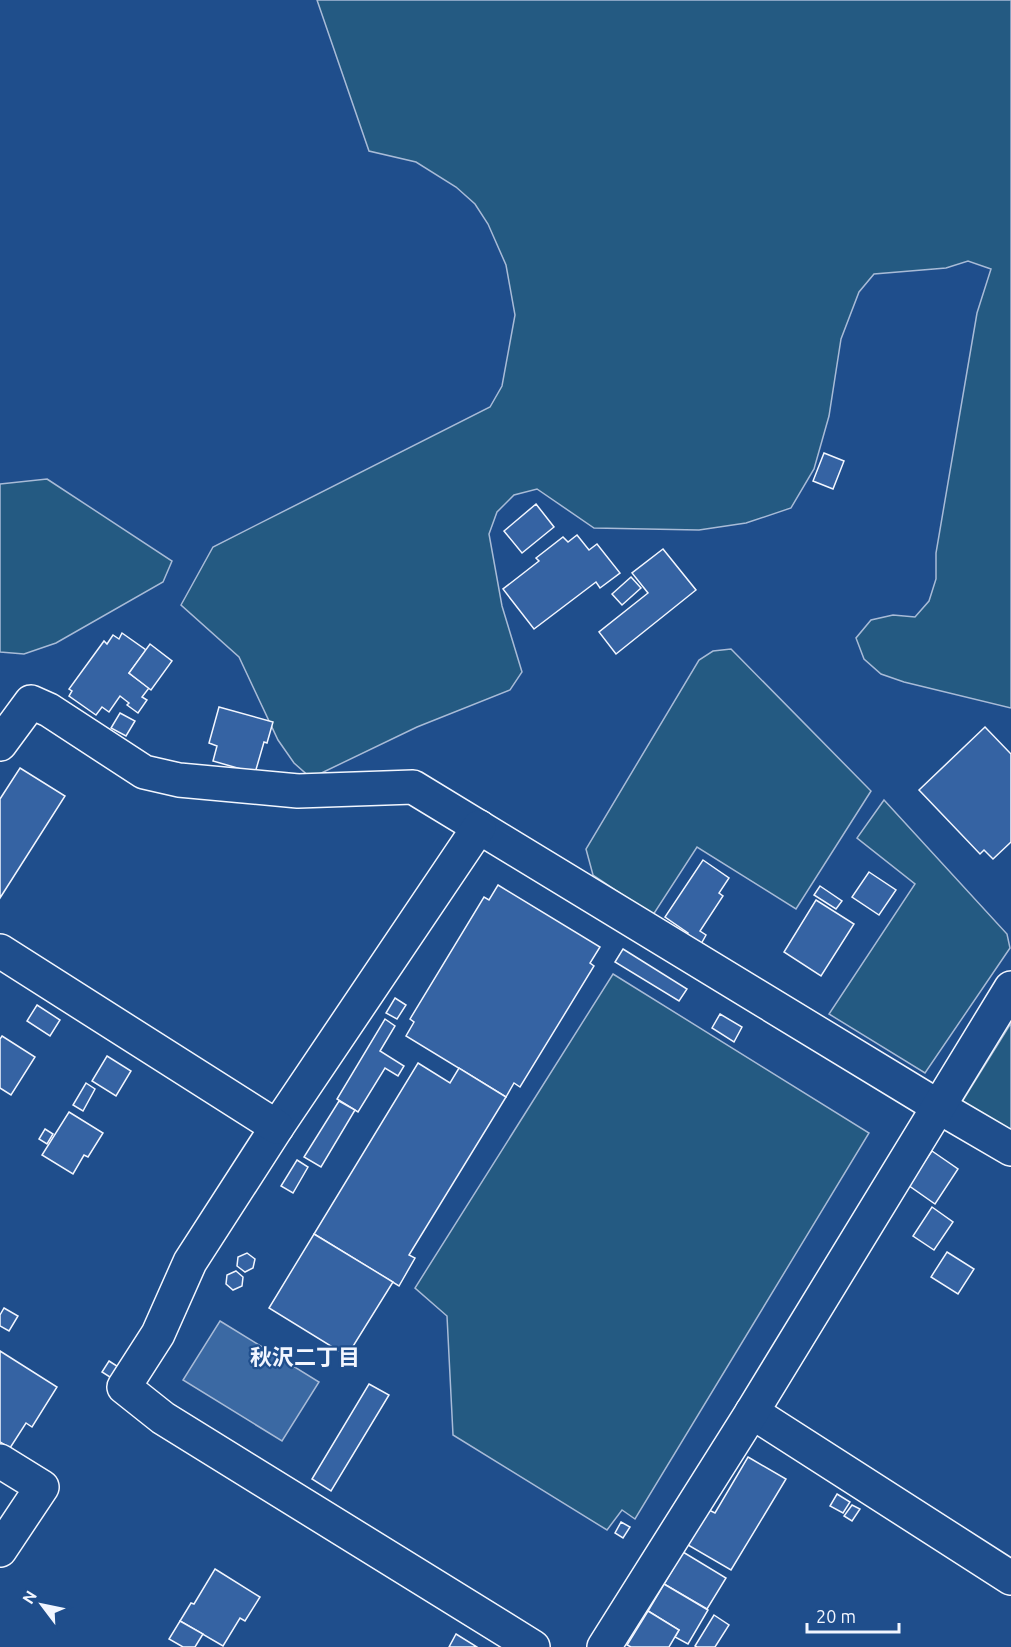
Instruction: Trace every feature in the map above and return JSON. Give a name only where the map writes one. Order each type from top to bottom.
[{"type":"street","points":[[0,744],[31,702],[49,710],[144,772],[179,780],[298,791],[414,787],[1011,1149]]},
{"type":"street","points":[[479,827],[277,1127],[190,1262],[158,1334],[124,1388],[163,1418],[533,1647]]},
{"type":"street","points":[[0,951],[277,1127]]},
{"type":"street","points":[[604,1647],[752,1412],[1011,988]]},
{"type":"street","points":[[752,1412],[1011,1578]]},
{"type":"street","points":[[0,1461],[42,1487],[0,1550]]},
{"type":"shaded area","points":[[317,0],[1011,0],[1011,708],[904,682],[881,674],[864,659],[856,638],[871,620],[893,615],[915,617],[929,601],[936,579],[936,553],[977,313],[991,269],[968,261],[946,268],[874,274],[859,292],[841,339],[829,416],[814,469],[791,508],[746,523],[699,530],[594,528],[537,489],[514,495],[497,512],[489,534],[502,606],[522,672],[510,690],[417,727],[311,778],[294,763],[278,740],[239,657],[181,605],[213,547],[490,407],[502,386],[515,315],[506,265],[488,224],[475,204],[456,187],[416,162],[369,151]]},
{"type":"shaded area","points":[[47,479],[172,561],[163,582],[56,643],[24,654],[0,652],[0,484]]},
{"type":"shaded area","points":[[731,649],[871,791],[796,909],[697,847],[653,915],[593,875],[586,849],[699,660],[713,651]]},
{"type":"shaded area","points":[[884,800],[1007,934],[1010,948],[925,1073],[829,1014],[915,884],[857,838]]},
{"type":"shaded area","points":[[613,974],[869,1133],[635,1519],[622,1510],[607,1530],[453,1435],[447,1316],[415,1288]]},
{"type":"shaded area","points":[[1011,1023],[1011,1135],[960,1105]]},
{"type":"shaded area","points":[[220,1321],[319,1382],[282,1441],[183,1380]]},
{"type":"building","points":[[824,453],[844,461],[833,489],[813,481]]},
{"type":"building","points":[[536,504],[554,527],[522,553],[504,531]]},
{"type":"building","points":[[577,535],[589,550],[597,544],[620,573],[600,588],[596,582],[534,629],[503,589],[539,561],[536,558],[563,537],[568,542]]},
{"type":"building","points":[[663,549],[696,590],[616,654],[599,632],[648,593],[632,573]]},
{"type":"building","points":[[631,577],[641,588],[622,605],[612,594]]},
{"type":"building","points":[[122,633],[146,650],[129,673],[149,688],[142,697],[147,700],[138,713],[120,696],[109,712],[102,707],[96,715],[69,696],[72,691],[69,689],[104,641],[107,644],[113,635],[119,639]]},
{"type":"building","points":[[150,644],[172,661],[151,690],[129,673]]},
{"type":"building","points":[[219,707],[273,722],[267,743],[264,742],[255,773],[213,761],[217,746],[209,743]]},
{"type":"building","points":[[120,713],[135,721],[126,736],[111,728]]},
{"type":"building","points":[[985,727],[1011,754],[1011,842],[993,859],[984,850],[980,854],[919,790]]},
{"type":"building","points":[[20,768],[65,796],[0,898],[0,799]]},
{"type":"building","points":[[703,860],[729,878],[719,893],[723,896],[700,931],[706,935],[701,944],[665,917]]},
{"type":"building","points":[[869,872],[896,890],[879,915],[852,897]]},
{"type":"building","points":[[498,885],[600,947],[590,963],[594,966],[520,1087],[514,1083],[506,1097],[406,1036],[414,1022],[410,1019],[484,897],[489,900]]},
{"type":"building","points":[[820,886],[842,901],[836,909],[814,895]]},
{"type":"building","points":[[816,900],[854,924],[821,976],[784,952]]},
{"type":"building","points":[[623,949],[687,989],[679,1001],[615,962]]},
{"type":"building","points":[[395,998],[406,1005],[397,1019],[386,1013]]},
{"type":"building","points":[[37,1005],[60,1020],[50,1036],[27,1021]]},
{"type":"building","points":[[720,1014],[742,1027],[734,1042],[712,1028]]},
{"type":"building","points":[[385,1019],[395,1026],[380,1051],[404,1066],[398,1076],[385,1068],[358,1112],[337,1099]]},
{"type":"building","points":[[2,1036],[35,1057],[11,1095],[0,1088],[0,1039]]},
{"type":"building","points":[[107,1056],[131,1071],[116,1096],[92,1081]]},
{"type":"building","points":[[418,1063],[450,1083],[459,1068],[506,1097],[409,1255],[415,1258],[399,1286],[314,1234]]},
{"type":"building","points":[[86,1083],[95,1089],[83,1111],[73,1105]]},
{"type":"building","points":[[339,1101],[355,1110],[321,1167],[304,1157]]},
{"type":"building","points":[[69,1112],[103,1133],[88,1157],[84,1155],[73,1174],[42,1155]]},
{"type":"building","points":[[45,1129],[53,1134],[47,1144],[39,1139]]},
{"type":"building","points":[[932,1151],[958,1169],[935,1204],[908,1185]]},
{"type":"building","points":[[297,1160],[308,1167],[293,1193],[281,1186]]},
{"type":"building","points":[[932,1207],[953,1222],[934,1250],[913,1236]]},
{"type":"building","points":[[314,1234],[393,1282],[347,1356],[269,1308]]},
{"type":"building","points":[[947,1252],[974,1269],[958,1294],[931,1277]]},
{"type":"building","points":[[247,1253],[255,1259],[253,1268],[245,1272],[237,1266],[238,1257]]},
{"type":"building","points":[[236,1271],[243,1277],[242,1286],[233,1290],[226,1284],[227,1275]]},
{"type":"building","points":[[4,1308],[18,1316],[9,1331],[0,1326],[0,1315]]},
{"type":"building","points":[[0,1351],[57,1387],[32,1427],[26,1423],[10,1448],[0,1442]]},
{"type":"building","points":[[109,1361],[120,1368],[113,1379],[102,1372]]},
{"type":"building","points":[[369,1384],[389,1395],[331,1491],[312,1479]]},
{"type":"building","points":[[748,1457],[786,1479],[731,1570],[688,1545],[709,1510],[715,1513]]},
{"type":"building","points":[[837,1494],[850,1502],[843,1513],[830,1506]]},
{"type":"building","points":[[852,1505],[860,1509],[852,1521],[844,1516]]},
{"type":"building","points":[[621,1522],[630,1527],[623,1538],[615,1533]]},
{"type":"building","points":[[683,1552],[726,1578],[707,1609],[664,1584]]},
{"type":"building","points":[[215,1569],[260,1597],[245,1621],[240,1618],[223,1646],[180,1621],[191,1603],[194,1604]]},
{"type":"building","points":[[664,1584],[708,1610],[688,1644],[675,1637],[679,1630],[648,1611]]},
{"type":"building","points":[[648,1611],[679,1630],[669,1647],[631,1647],[627,1645]]},
{"type":"building","points":[[714,1615],[729,1625],[715,1647],[695,1646]]},
{"type":"building","points":[[180,1621],[203,1634],[195,1647],[183,1647],[169,1639]]},
{"type":"building","points":[[456,1634],[477,1647],[449,1647]]},
{"type":"district","name":"秋沢二丁目","points":[[305,1356]]}]
